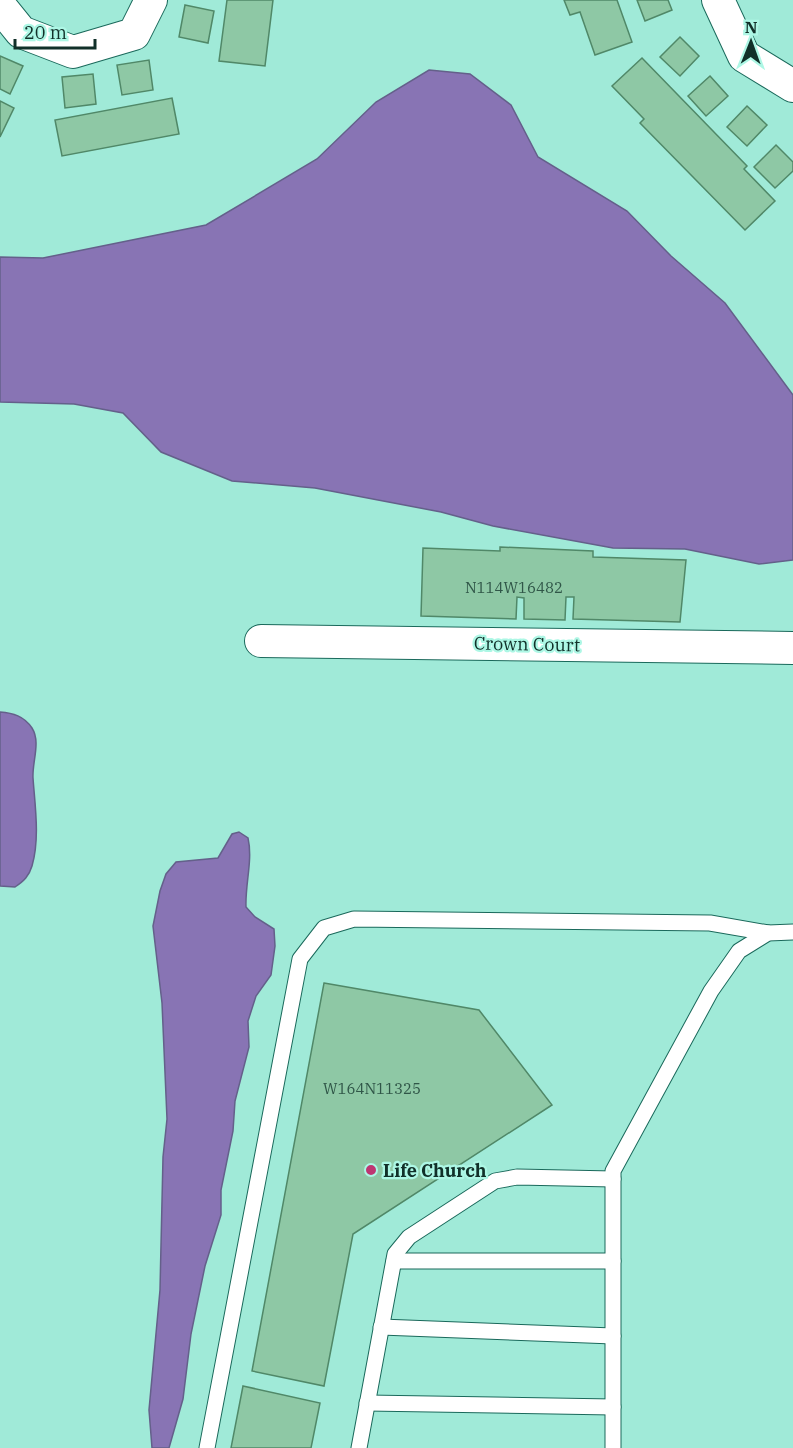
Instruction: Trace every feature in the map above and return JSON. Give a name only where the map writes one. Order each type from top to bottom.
[{"type":"street","points":[[0,6],[21,32],[73,52],[134,34],[151,0]]},
{"type":"street","points":[[718,0],[744,56],[793,86]]},
{"type":"street","name":"Crown Court","points":[[261,641],[793,648]]},
{"type":"lane","points":[[207,1448],[300,959],[324,928],[354,919],[710,924],[768,933],[793,932]]},
{"type":"lane","points":[[613,1448],[613,1171],[711,992],[739,951],[768,933]]},
{"type":"lane","points":[[359,1448],[395,1254],[409,1237],[495,1181],[517,1177],[613,1179]]},
{"type":"lane","points":[[394,1261],[613,1261]]},
{"type":"lane","points":[[381,1327],[613,1336]]},
{"type":"lane","points":[[367,1403],[613,1407]]},
{"type":"shaded area","points":[[429,70],[470,74],[511,105],[538,157],[627,211],[671,256],[725,303],[793,395],[793,560],[759,564],[685,549],[613,548],[493,526],[441,512],[315,488],[232,481],[161,452],[123,413],[74,404],[0,402],[0,257],[43,258],[206,225],[317,159],[376,102]]},
{"type":"shaded area","points":[[0,712],[22,718],[32,728],[36,739],[33,772],[36,844],[28,875],[15,887],[0,886]]},
{"type":"shaded area","points":[[239,832],[248,838],[249,846],[246,907],[255,917],[274,929],[275,946],[271,975],[256,996],[248,1021],[249,1047],[235,1101],[233,1131],[221,1190],[221,1215],[205,1266],[191,1334],[183,1399],[169,1448],[152,1448],[149,1410],[160,1290],[163,1157],[167,1119],[162,1003],[153,926],[166,874],[176,862],[218,858],[232,834]]},
{"type":"building","points":[[227,0],[273,0],[265,66],[219,61]]},
{"type":"building","points":[[564,0],[617,0],[632,42],[595,55],[580,12],[570,15]]},
{"type":"building","points":[[637,0],[668,0],[672,10],[645,21]]},
{"type":"building","points":[[185,5],[214,11],[208,43],[179,37]]},
{"type":"building","points":[[680,37],[699,56],[680,76],[660,57]]},
{"type":"building","points":[[0,56],[23,66],[10,94],[0,89]]},
{"type":"building","points":[[642,58],[747,166],[744,169],[775,201],[745,230],[640,123],[644,119],[612,86]]},
{"type":"building","points":[[149,60],[153,90],[122,95],[117,65]]},
{"type":"building","points":[[93,74],[96,104],[65,108],[62,77]]},
{"type":"building","points":[[710,76],[728,96],[706,116],[688,96]]},
{"type":"building","points":[[172,98],[179,134],[62,156],[55,120]]},
{"type":"building","points":[[0,101],[14,108],[0,137]]},
{"type":"building","points":[[747,106],[767,125],[747,146],[727,127]]},
{"type":"building","points":[[776,145],[793,162],[793,171],[775,188],[754,167]]},
{"type":"building","points":[[500,547],[593,551],[593,557],[686,560],[680,622],[573,619],[574,597],[566,597],[565,620],[524,619],[524,598],[517,597],[516,619],[421,616],[423,548],[500,551]]},
{"type":"building","name":"Life Church","points":[[324,983],[479,1010],[552,1105],[353,1234],[324,1386],[252,1371]]},
{"type":"building","points":[[243,1386],[320,1403],[311,1448],[231,1448]]},
{"type":"place","name":"Life Church","points":[[371,1170]]}]
